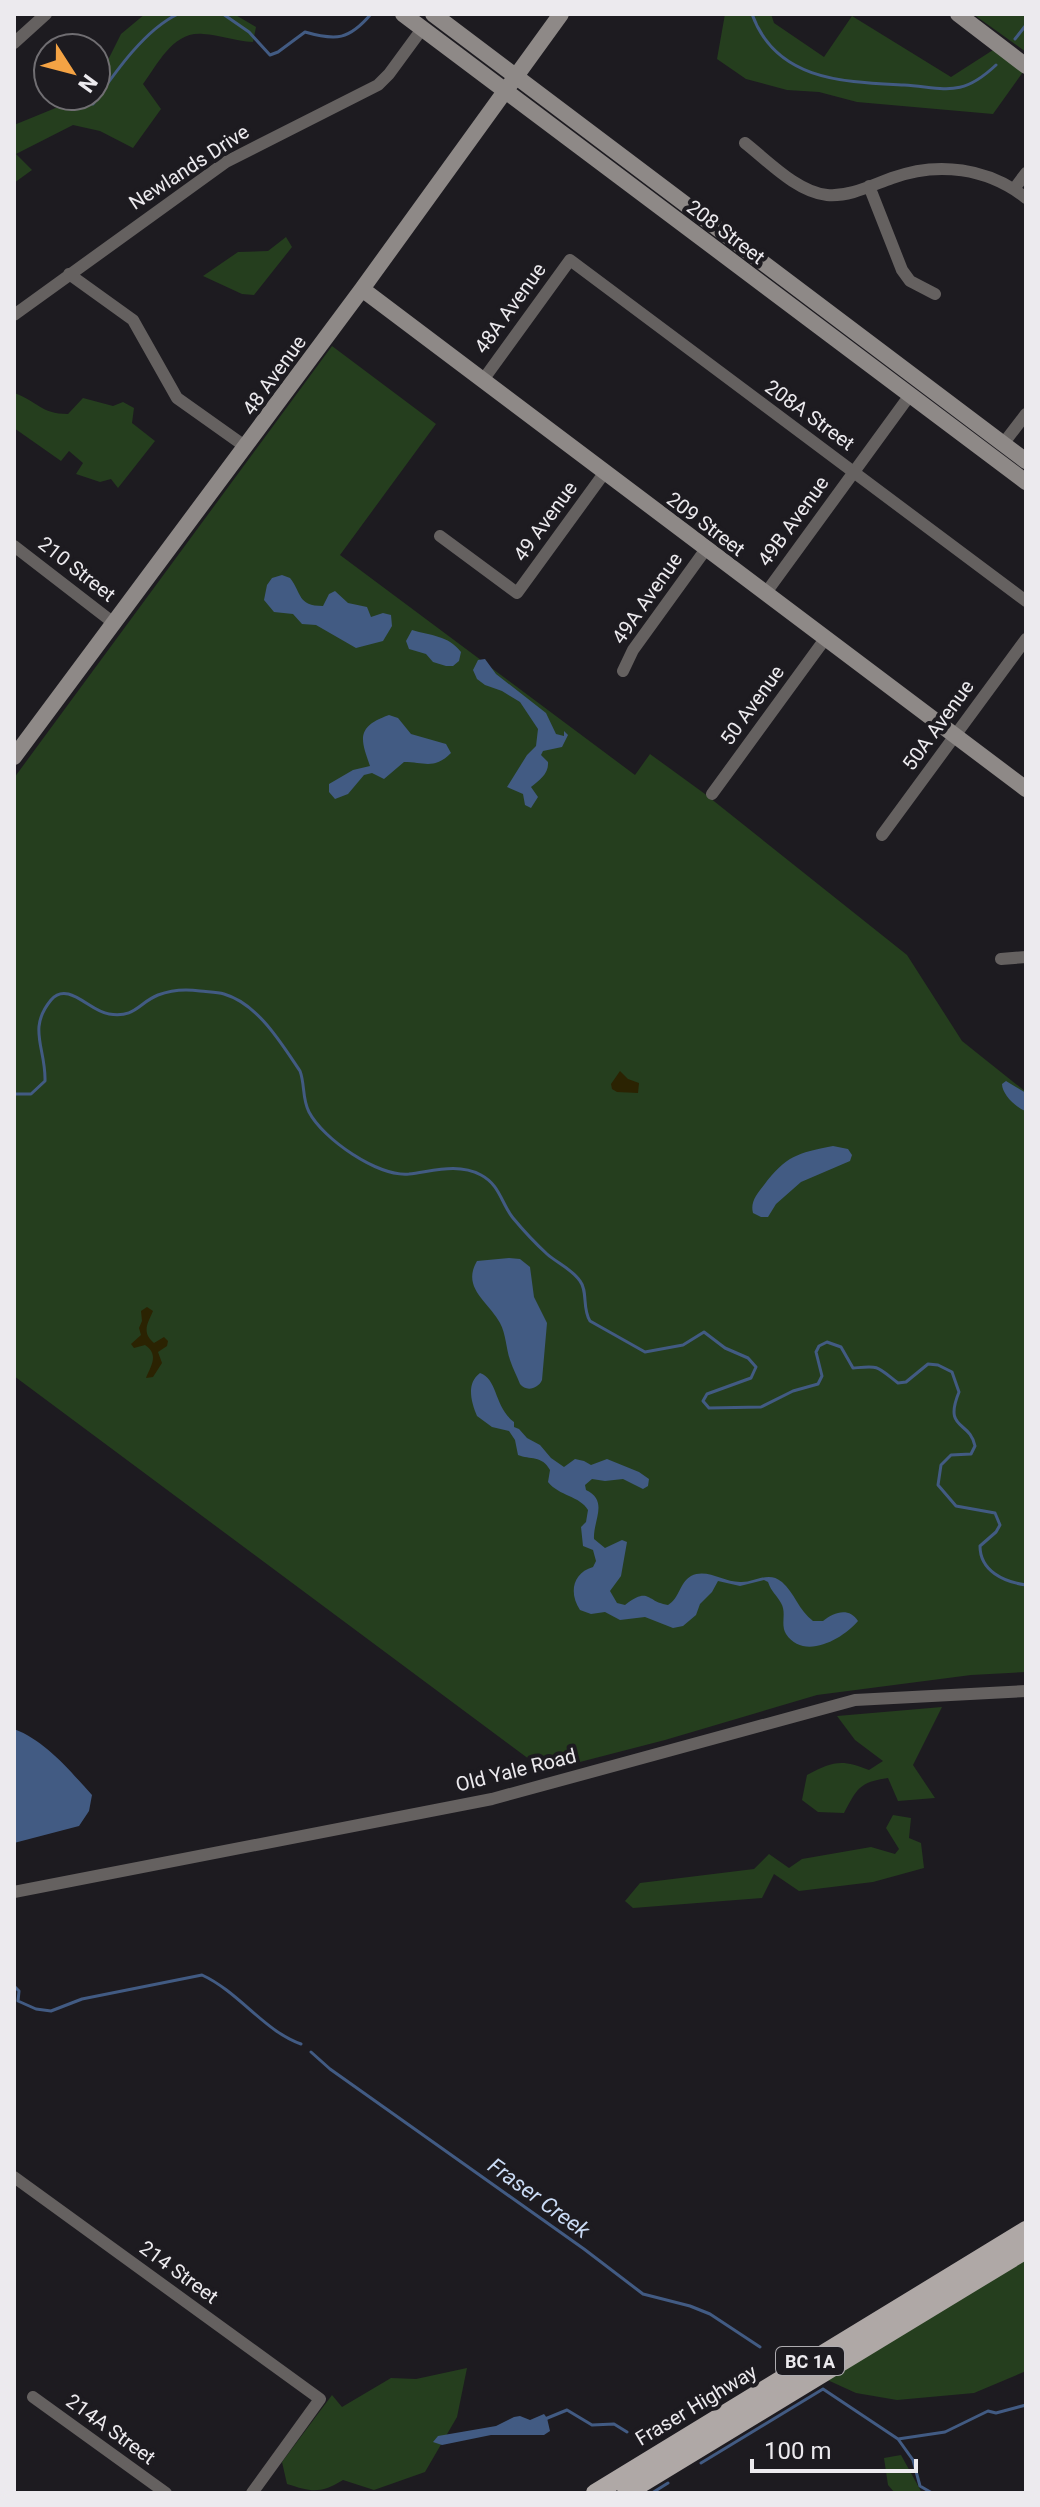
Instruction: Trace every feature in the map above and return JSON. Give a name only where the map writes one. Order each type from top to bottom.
[{"type":"main road","name":"208 Street","points":[[403,14],[510,84],[1026,461]]},
{"type":"main road","name":"208 Street","points":[[433,14],[510,84],[1026,482]]},
{"type":"main road","name":"48 Avenue","points":[[14,757],[246,447],[561,14]]},
{"type":"main road","points":[[958,14],[1022,60]]},
{"type":"main road","name":"209 Street","points":[[362,289],[1026,789]]},
{"type":"main road","name":"Fraser Highway","points":[[595,2493],[1026,2230]]},
{"type":"main road","name":"Fraser Highway","points":[[626,2493],[1026,2250]]},
{"type":"street","points":[[14,43],[46,14]]},
{"type":"street","name":"Newlands Drive","points":[[14,315],[203,177],[245,150],[378,85],[422,29]]},
{"type":"street","points":[[745,143],[814,192],[840,195],[910,172],[936,168],[970,171],[994,179],[1026,198]]},
{"type":"street","points":[[1014,189],[1026,173]]},
{"type":"street","points":[[869,186],[902,270],[919,287],[935,294]]},
{"type":"street","name":"48A Avenue","points":[[483,380],[570,260]]},
{"type":"street","name":"208A Street","points":[[570,260],[1026,601]]},
{"type":"street","points":[[69,274],[133,320],[177,398],[246,447]]},
{"type":"street","name":"49B Avenue","points":[[765,594],[910,395]]},
{"type":"street","points":[[1003,444],[1026,414]]},
{"type":"street","name":"49 Avenue","points":[[440,536],[517,593],[605,472]]},
{"type":"street","name":"210 Street","points":[[14,546],[115,624]]},
{"type":"street","name":"49A Avenue","points":[[623,671],[633,650],[706,549]]},
{"type":"street","name":"50 Avenue","points":[[712,794],[825,639]]},
{"type":"street","name":"50A Avenue","points":[[882,835],[1026,639]]},
{"type":"street","points":[[1001,959],[1026,957]]},
{"type":"street","name":"Old Yale Road","points":[[14,1892],[492,1799],[855,1700],[1026,1691]]},
{"type":"street","name":"214 Street","points":[[14,2177],[320,2399],[252,2493]]},
{"type":"street","name":"214A Street","points":[[33,2397],[166,2493]]},
{"type":"green space","points":[[145,14],[234,14],[256,27],[253,42],[192,34],[167,50],[143,84],[161,109],[133,148],[100,131],[73,125],[16,154],[32,170],[14,183],[14,125],[46,112],[112,112],[112,52],[121,34]]},
{"type":"green space","points":[[725,14],[771,14],[774,23],[824,57],[852,16],[951,77],[993,50],[1023,72],[993,114],[857,102],[819,92],[787,90],[746,79],[717,59]]},
{"type":"green space","points":[[973,14],[1026,14],[1026,52]]},
{"type":"green space","points":[[286,237],[292,247],[254,295],[242,294],[203,276],[238,252],[268,251]]},
{"type":"green space","points":[[332,346],[436,424],[340,555],[635,775],[650,754],[705,794],[907,955],[962,1041],[1026,1092],[1026,1672],[971,1675],[817,1695],[665,1740],[545,1771],[14,1376],[14,778]]},
{"type":"green space","points":[[14,393],[45,409],[68,414],[83,398],[113,406],[123,402],[134,408],[132,423],[155,441],[118,488],[111,479],[100,482],[76,474],[83,463],[69,451],[61,461],[14,428]]},
{"type":"green space","points":[[942,1707],[913,1765],[935,1798],[898,1801],[888,1778],[860,1788],[844,1813],[818,1812],[802,1800],[807,1775],[816,1770],[844,1763],[869,1770],[883,1761],[855,1740],[837,1716]]},
{"type":"green space","points":[[893,1815],[911,1818],[909,1838],[921,1843],[924,1868],[873,1882],[799,1891],[774,1874],[762,1898],[633,1908],[625,1901],[640,1883],[754,1869],[769,1854],[789,1868],[802,1859],[871,1847],[895,1854],[899,1849],[886,1828]]},
{"type":"green space","points":[[1026,2251],[1026,2371],[974,2393],[897,2400],[856,2393],[823,2378]]},
{"type":"green space","points":[[467,2368],[457,2417],[425,2472],[374,2490],[343,2480],[316,2490],[287,2484],[282,2462],[332,2395],[342,2407],[391,2378],[416,2379]]},
{"type":"green space","points":[[901,2455],[922,2493],[895,2493],[888,2485],[884,2458]]},
{"type":"sand","points":[[620,1071],[628,1079],[639,1083],[638,1093],[612,1089],[611,1084]]},
{"type":"sand","points":[[147,1307],[153,1311],[147,1327],[150,1339],[154,1343],[164,1337],[168,1341],[167,1346],[158,1352],[162,1363],[153,1377],[146,1378],[153,1361],[152,1353],[145,1345],[134,1348],[131,1344],[141,1335],[141,1311]]},
{"type":"water","points":[[282,575],[290,578],[301,598],[309,604],[323,606],[329,594],[335,591],[348,603],[367,607],[371,617],[383,613],[391,615],[392,626],[383,641],[356,648],[316,625],[302,624],[293,614],[274,612],[264,600],[267,585],[272,578]]},
{"type":"water","points":[[412,630],[451,642],[461,652],[459,661],[453,666],[446,666],[433,662],[426,654],[409,649],[406,641]]},
{"type":"water","points":[[485,659],[496,674],[546,713],[556,734],[564,736],[564,731],[568,735],[562,747],[543,751],[541,755],[548,766],[543,776],[531,787],[538,797],[531,808],[525,805],[523,794],[507,787],[536,746],[538,729],[520,702],[477,679],[473,670],[478,660]]},
{"type":"water","points":[[389,715],[398,718],[411,734],[446,744],[451,753],[439,762],[429,764],[404,762],[384,779],[372,773],[364,775],[348,794],[335,799],[329,792],[329,784],[353,770],[370,766],[363,735],[370,724]]},
{"type":"water","points":[[1006,1081],[1026,1093],[1026,1111],[1007,1096],[1002,1084]]},
{"type":"water","points":[[833,1146],[848,1149],[852,1155],[850,1161],[801,1182],[776,1204],[768,1217],[753,1213],[752,1205],[757,1195],[786,1162],[801,1154]]},
{"type":"water","points":[[520,1259],[530,1267],[534,1297],[547,1323],[542,1380],[532,1388],[520,1384],[502,1327],[478,1294],[472,1279],[477,1261]]},
{"type":"water","points":[[480,1373],[490,1381],[514,1427],[564,1467],[575,1459],[591,1465],[607,1459],[649,1479],[648,1486],[643,1489],[623,1479],[592,1479],[585,1485],[598,1505],[594,1539],[605,1548],[622,1540],[627,1542],[621,1576],[610,1591],[617,1603],[625,1605],[644,1596],[668,1605],[684,1582],[697,1574],[740,1582],[772,1577],[786,1586],[813,1621],[823,1621],[846,1612],[858,1621],[833,1640],[803,1646],[786,1634],[781,1603],[764,1580],[740,1586],[718,1581],[700,1604],[696,1615],[683,1626],[673,1628],[645,1617],[620,1620],[605,1612],[591,1614],[580,1610],[574,1597],[574,1585],[596,1561],[593,1550],[583,1546],[581,1527],[586,1522],[588,1510],[548,1482],[550,1470],[547,1465],[518,1455],[515,1440],[509,1431],[492,1427],[477,1416],[471,1387]]},
{"type":"water","points":[[14,1729],[47,1749],[92,1795],[89,1811],[79,1826],[14,1843]]},
{"type":"water","points":[[544,2414],[550,2431],[544,2435],[491,2435],[442,2445],[433,2442],[438,2436],[496,2426],[514,2417],[530,2420]]},
{"type":"waterway","points":[[112,78],[153,31],[178,14]]},
{"type":"waterway","points":[[223,14],[249,32],[270,55],[305,32],[325,37],[349,33],[371,14]]},
{"type":"waterway","points":[[752,14],[763,36],[777,53],[814,74],[836,79],[942,89],[963,87],[996,65]]},
{"type":"waterway","points":[[1015,39],[1026,25]]},
{"type":"waterway","points":[[14,1094],[31,1094],[45,1081],[39,1039],[40,1020],[51,1000],[58,995],[72,995],[102,1012],[118,1015],[131,1012],[151,998],[173,991],[215,992],[236,999],[268,1026],[300,1071],[309,1112],[326,1134],[367,1163],[396,1173],[464,1169],[487,1179],[525,1232],[580,1281],[590,1321],[645,1352],[683,1345],[704,1332],[725,1348],[748,1358],[756,1367],[751,1378],[707,1394],[703,1401],[709,1408],[761,1407],[793,1391],[818,1384],[822,1376],[816,1352],[819,1346],[827,1342],[841,1347],[853,1368],[877,1368],[898,1383],[906,1382],[928,1364],[952,1372],[959,1392],[954,1413],[975,1446],[971,1454],[951,1455],[941,1465],[938,1485],[956,1506],[995,1513],[1000,1525],[980,1546],[984,1562],[1002,1578],[1026,1585]]},
{"type":"waterway","name":"Fraser Creek","points":[[14,1986],[19,1991],[18,2001],[36,2009],[51,2011],[82,1999],[202,1975],[228,1991],[275,2030],[301,2044]]},
{"type":"waterway","name":"Fraser Creek","points":[[311,2052],[330,2069],[643,2294],[710,2314],[760,2347]]},
{"type":"waterway","name":"Fraser Creek","points":[[701,2463],[823,2389],[898,2439],[945,2432],[988,2411],[996,2413],[1026,2405]]},
{"type":"waterway","points":[[545,2419],[567,2410],[592,2425],[614,2424],[627,2432]]},
{"type":"waterway","points":[[898,2439],[913,2460],[920,2486],[932,2493]]},
{"type":"waterway","points":[[652,2493],[668,2483]]}]
